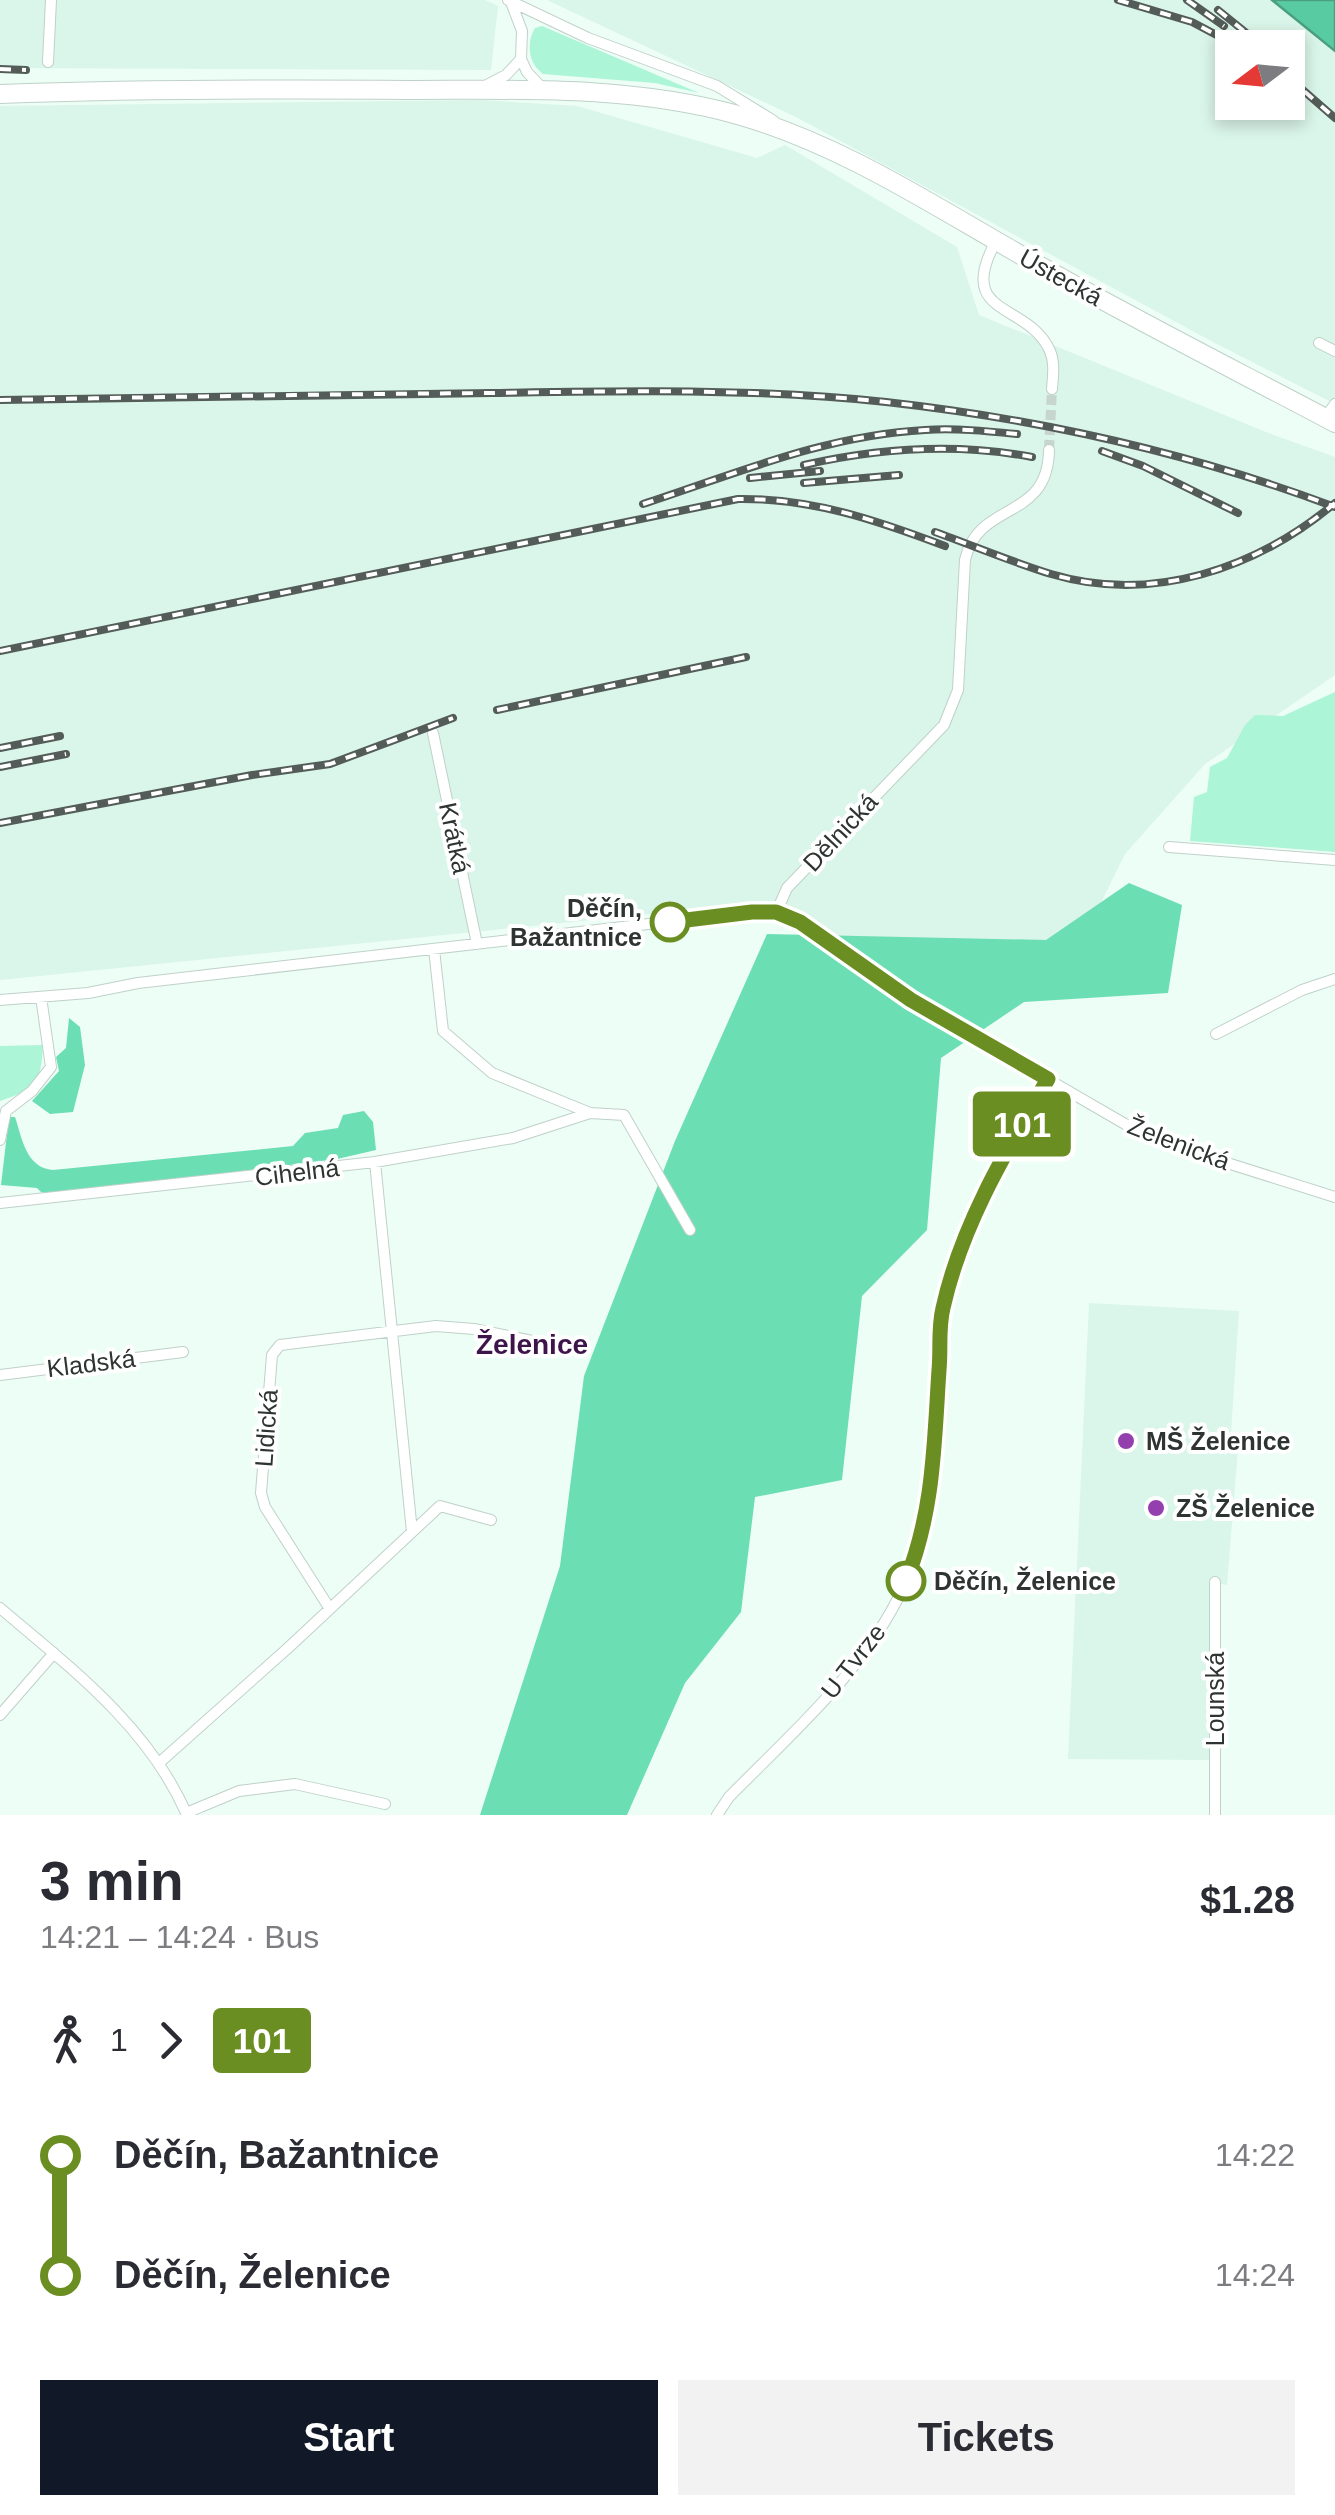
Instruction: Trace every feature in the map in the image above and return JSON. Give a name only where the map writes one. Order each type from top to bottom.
[{"type":"main road","name":"Ústecká","points":[[0,94],[544,90],[668,99],[742,116],[876,172],[1196,351],[1332,415]]},
{"type":"street","points":[[48,62],[51,0]]},
{"type":"street","name":"Ústecká","points":[[509,1],[522,31],[521,59],[544,90]]},
{"type":"street","name":"Ústecká","points":[[509,1],[626,54],[718,86],[787,132]]},
{"type":"street","points":[[474,90],[506,74],[521,59]]},
{"type":"street","points":[[996,241],[982,275],[986,291],[1044,340],[1054,366],[1052,390]]},
{"type":"street","points":[[1319,343],[1335,351]]},
{"type":"street","name":"Dělnická","points":[[776,912],[787,888],[944,725],[958,690],[965,560],[970,545],[982,528],[1042,487],[1048,450]]},
{"type":"street","name":"Krátká","points":[[432,733],[477,944]]},
{"type":"street","points":[[1169,847],[1335,860]]},
{"type":"street","points":[[0,1000],[776,912]]},
{"type":"street","name":"Želenická","points":[[776,912],[800,922],[911,1000],[1125,1124],[1205,1156],[1335,1197]]},
{"type":"street","points":[[434,949],[442,1031],[492,1074],[590,1112],[624,1116],[690,1230]]},
{"type":"street","points":[[1216,1034],[1302,990],[1335,978]]},
{"type":"street","points":[[0,1140],[6,1111],[32,1092],[51,1067],[41,997]]},
{"type":"street","name":"U Tvrze","points":[[717,1815],[843,1678],[870,1644],[904,1586],[922,1533],[934,1475],[942,1312],[960,1249],[1002,1158],[1048,1079]]},
{"type":"street","name":"Cihelná","points":[[0,1203],[375,1162],[513,1138],[590,1112]]},
{"type":"street","points":[[375,1162],[412,1532]]},
{"type":"street","points":[[392,1330],[436,1326],[474,1329],[542,1343]]},
{"type":"street","name":"Lidická","points":[[330,1608],[265,1507],[262,1493],[272,1356],[280,1345],[392,1330]]},
{"type":"street","name":"Kladská","points":[[0,1375],[183,1352]]},
{"type":"street","points":[[159,1763],[440,1506],[490,1520]]},
{"type":"street","name":"Lounská","points":[[1215,1582],[1215,1815]]},
{"type":"street","points":[[0,1608],[93,1688],[159,1763],[186,1814],[239,1790],[295,1784],[385,1804]]},
{"type":"street","points":[[0,1716],[54,1654]]},
{"type":"shaded area","points":[[0,0],[485,0],[498,6],[491,70],[0,68]]},
{"type":"shaded area","points":[[547,0],[1272,0],[1335,51],[1335,404],[796,117]]},
{"type":"shaded area","points":[[1272,0],[1335,0],[1335,51]]},
{"type":"shaded area","points":[[542,26],[699,93],[655,83],[543,74],[534,64],[530,46],[535,28]]},
{"type":"shaded area","points":[[482,100],[577,106],[757,158],[785,145],[957,247],[979,315],[1335,457],[1335,675],[1205,764],[1125,854],[1077,951],[836,936],[739,905],[0,980],[0,106]]},
{"type":"shaded area","points":[[1335,692],[1335,852],[1190,841],[1194,797],[1207,792],[1210,767],[1227,758],[1245,725],[1255,715],[1283,716]]},
{"type":"shaded area","points":[[1129,883],[1182,905],[1168,993],[1024,1002],[941,1058],[927,1230],[862,1296],[842,1480],[755,1497],[741,1612],[685,1683],[627,1815],[480,1815],[560,1566],[584,1376],[675,1141],[767,934],[1046,940]]},
{"type":"shaded area","points":[[69,1018],[80,1027],[85,1065],[73,1112],[50,1114],[32,1101],[59,1071],[56,1057],[66,1048]]},
{"type":"shaded area","points":[[43,1045],[34,1083],[22,1093],[0,1101],[0,1046]]},
{"type":"shaded area","points":[[364,1111],[373,1122],[376,1150],[337,1159],[53,1195],[37,1188],[1,1185],[9,1117],[15,1117],[31,1158],[53,1170],[293,1146],[305,1133],[338,1128],[343,1115]]},
{"type":"shaded area","name":"ZŠ Želenice","points":[[1089,1303],[1239,1311],[1231,1432],[1239,1435],[1227,1585],[1209,1582],[1210,1760],[1068,1759]]},
{"type":"tunnel","points":[[1049,450],[1052,389]]},
{"type":"railway","points":[[1118,0],[1192,22],[1215,34]]},
{"type":"railway","points":[[1187,0],[1224,26]]},
{"type":"railway","points":[[1218,10],[1243,30]]},
{"type":"railway","points":[[0,69],[26,70]]},
{"type":"railway","points":[[1305,92],[1335,118]]},
{"type":"railway","points":[[0,400],[640,391],[837,398],[943,409],[1057,428],[1226,470],[1335,507]]},
{"type":"railway","points":[[643,504],[852,439],[936,429],[1017,434]]},
{"type":"railway","points":[[804,465],[918,449],[1032,457]]},
{"type":"railway","points":[[1102,451],[1143,466],[1238,513]]},
{"type":"railway","points":[[750,478],[820,471]]},
{"type":"railway","points":[[804,483],[899,475]]},
{"type":"railway","points":[[0,651],[738,499],[792,502],[843,512],[945,546]]},
{"type":"railway","points":[[935,532],[1051,574],[1127,585],[1164,582],[1237,562],[1272,546],[1335,503]]},
{"type":"railway","points":[[497,710],[746,657]]},
{"type":"railway","points":[[0,823],[330,764],[453,718]]},
{"type":"railway","points":[[0,748],[60,736]]},
{"type":"railway","points":[[0,767],[66,754]]},
{"type":"bus line","name":"101","points":[[670,922],[776,912],[800,922],[911,1000],[1048,1079],[1002,1158],[960,1249],[942,1312],[934,1475],[916,1556],[906,1581]]},
{"type":"place","name":"Děčín, Bažantnice","points":[[670,922]]},
{"type":"place","name":"MŠ Želenice","points":[[1126,1441]]},
{"type":"place","name":"ZŠ Želenice","points":[[1156,1508]]},
{"type":"place","name":"Děčín, Želenice","points":[[906,1581]]},
{"type":"district","name":"Želenice","points":[[532,1344]]}]
